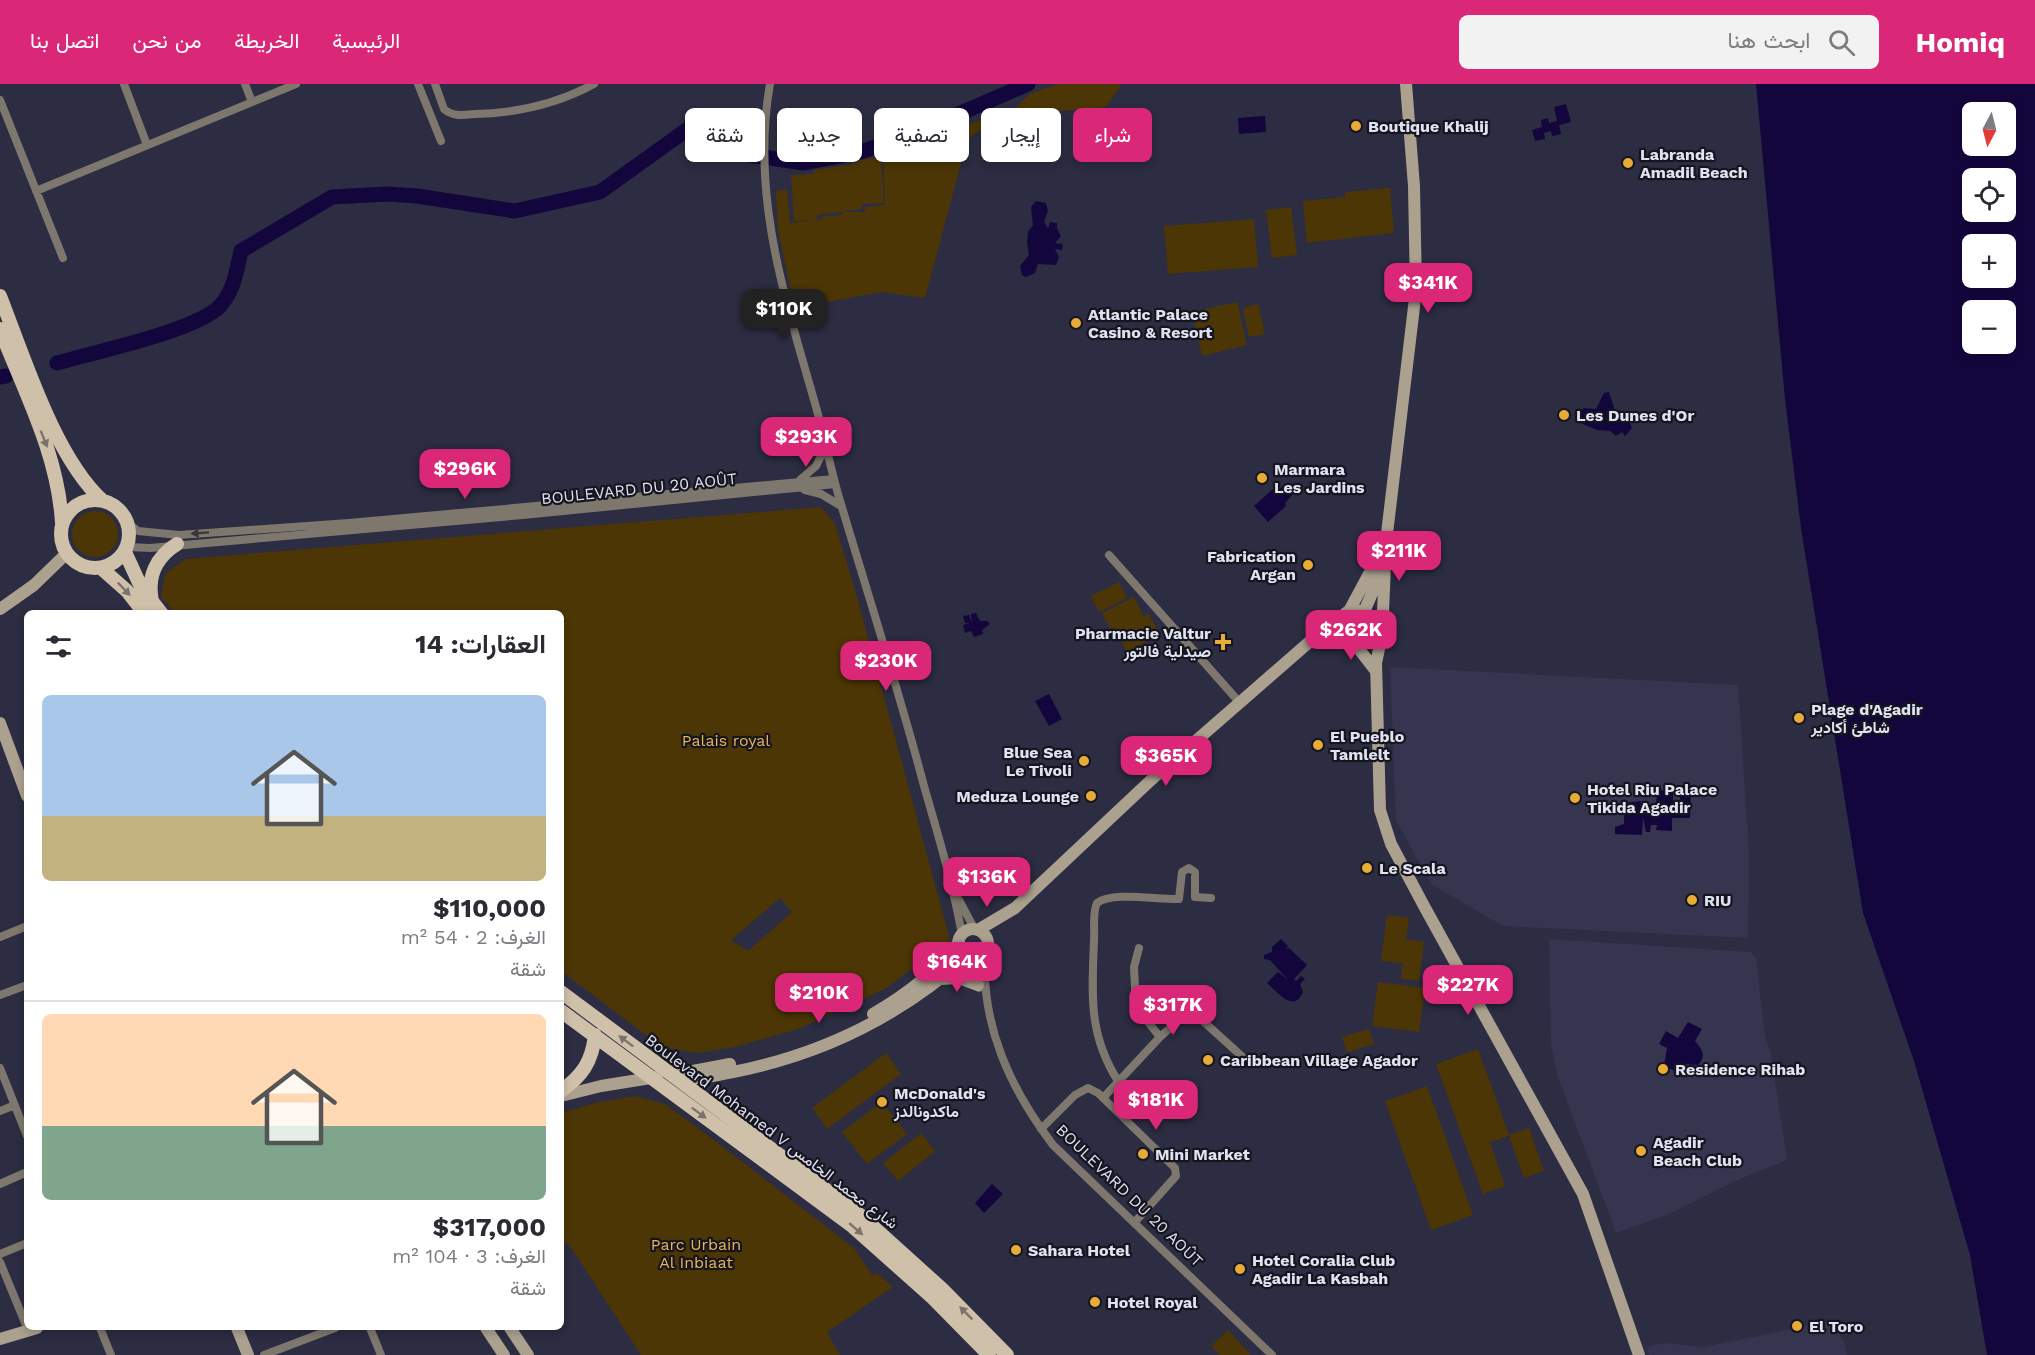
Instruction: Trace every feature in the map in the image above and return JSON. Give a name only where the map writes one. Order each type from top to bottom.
[{"type":"main road","points":[[0,296],[17,358]]},
{"type":"main road","points":[[0,329],[69,459],[89,488],[103,501],[119,509],[128,523],[126,549],[136,578],[153,610]]},
{"type":"main road","points":[[28,382],[52,460],[62,524],[61,538],[67,553],[84,566],[100,568],[114,562],[126,549]]},
{"type":"main road","points":[[62,524],[67,515],[83,502],[103,501]]},
{"type":"main road","points":[[153,610],[150,592],[153,570],[162,555],[177,544]]},
{"type":"main road","points":[[100,568],[153,610]]},
{"type":"main road","name":"Boulevard Mohamed V شارع محمد الخامس","points":[[564,995],[860,1215],[942,1289],[1006,1355]]},
{"type":"main road","name":"Boulevard Mohamed V شارع محمد الخامس","points":[[564,1013],[851,1225],[933,1298],[989,1355]]},
{"type":"main road","points":[[564,1089],[581,1075],[589,1063],[594,1035]]},
{"type":"street","points":[[124,84],[147,145]]},
{"type":"street","points":[[245,84],[252,102]]},
{"type":"street","points":[[36,191],[296,84]]},
{"type":"street","points":[[418,84],[441,141]]},
{"type":"street","points":[[435,84],[444,109],[454,115],[502,114],[527,110],[594,84]]},
{"type":"street","points":[[770,84],[764,120],[765,189],[779,278],[826,445],[834,482],[895,678],[955,895],[961,938],[960,950],[968,958]]},
{"type":"street","points":[[1406,84],[1414,186],[1416,290],[1386,542],[1383,622],[1376,667],[1379,799],[1386,831],[1424,906],[1583,1194],[1639,1355]]},
{"type":"street","points":[[0,100],[63,258]]},
{"type":"street","points":[[826,445],[816,466],[798,485],[821,494],[841,506]]},
{"type":"street","name":"BOULEVARD DU 20 AOÛT","points":[[128,523],[138,531],[179,535],[834,482]]},
{"type":"street","name":"BOULEVARD DU 20 AOÛT","points":[[126,549],[535,514],[798,485]]},
{"type":"street","points":[[1376,667],[1344,630],[1343,615],[1349,611],[1386,542]]},
{"type":"street","points":[[0,609],[34,585],[67,553]]},
{"type":"street","points":[[1109,555],[1240,703]]},
{"type":"street","points":[[1363,614],[1385,561]]},
{"type":"street","points":[[1349,611],[1363,614],[1367,620],[1367,646],[1376,667]]},
{"type":"street","points":[[672,1076],[777,1054],[838,1032],[877,1012],[917,985],[948,957],[961,938],[1011,911],[1096,831],[1322,631],[1344,630],[1359,636],[1366,627]]},
{"type":"street","points":[[0,723],[3,737],[24,789]]},
{"type":"street","points":[[1118,1082],[1101,1051],[1094,1020],[1092,1000],[1097,903],[1107,898],[1118,897],[1179,899],[1182,872],[1189,868],[1195,872],[1196,897],[1211,898]]},
{"type":"street","points":[[955,895],[976,930],[986,937],[987,950]]},
{"type":"street","points":[[564,1095],[649,1075],[698,1078],[755,1067],[807,1052],[876,1021],[968,958],[978,958],[987,950],[1011,911]]},
{"type":"street","points":[[0,937],[24,927]]},
{"type":"street","points":[[1139,948],[1134,967],[1136,1008],[1160,1037]]},
{"type":"street","name":"BOULEVARD DU 20 AOÛT","points":[[985,1002],[987,950]]},
{"type":"street","name":"BOULEVARD DU 20 AOÛT","points":[[968,958],[985,1002],[1000,1053],[1021,1097],[1053,1145],[1272,1355]]},
{"type":"street","points":[[938,980],[958,978],[978,985]]},
{"type":"street","points":[[0,995],[24,986]]},
{"type":"street","points":[[1103,1098],[1186,1012],[1193,1012],[1247,1061]]},
{"type":"street","points":[[0,1068],[24,1128]]},
{"type":"street","points":[[1041,1129],[1083,1089],[1093,1090],[1103,1098],[1177,1173],[1134,1223]]},
{"type":"street","points":[[0,1111],[15,1105]]},
{"type":"street","points":[[0,1184],[24,1173]]},
{"type":"street","points":[[24,1248],[0,1254],[24,1310]]},
{"type":"street","points":[[1,1337],[28,1330]]},
{"type":"street","points":[[101,1330],[111,1355]]},
{"type":"street","points":[[238,1330],[248,1355]]},
{"type":"street","points":[[264,1355],[330,1330]]},
{"type":"street","points":[[371,1330],[381,1355]]},
{"type":"street","points":[[487,1330],[504,1355]]},
{"type":"street","points":[[511,1330],[528,1355]]},
{"type":"shaded area","points":[[1756,84],[2035,84],[2035,1355],[1987,1355],[1970,1255],[1914,1061],[1863,913],[1801,528],[1785,399]]},
{"type":"shaded area","points":[[1566,104],[1571,122],[1559,125],[1561,134],[1552,136],[1551,131],[1544,133],[1545,139],[1535,141],[1532,130],[1542,127],[1541,120],[1548,118],[1549,123],[1557,121],[1554,107]]},
{"type":"shaded area","points":[[1265,116],[1266,132],[1239,134],[1238,118]]},
{"type":"shaded area","points":[[1036,201],[1046,203],[1048,211],[1044,222],[1048,229],[1050,222],[1057,223],[1061,236],[1055,243],[1063,244],[1062,250],[1055,249],[1059,257],[1056,265],[1038,264],[1035,273],[1026,277],[1022,275],[1020,266],[1029,255],[1028,232],[1033,225],[1031,207]]},
{"type":"shaded area","points":[[1609,392],[1616,414],[1626,418],[1631,424],[1632,428],[1625,436],[1622,432],[1616,436],[1610,431],[1597,430],[1578,422],[1579,412],[1584,408],[1596,409],[1604,393]]},
{"type":"shaded area","points":[[1287,484],[1293,487],[1294,493],[1285,503],[1286,506],[1268,522],[1254,506],[1273,489],[1275,491]]},
{"type":"shaded area","points":[[976,613],[980,621],[987,621],[990,624],[982,630],[983,634],[974,637],[971,631],[965,633],[963,625],[970,623],[965,623],[963,616],[969,615],[972,623],[971,614]]},
{"type":"shaded area","points":[[1390,667],[1738,685],[1749,854],[1748,938],[1503,926],[1431,884],[1396,820]]},
{"type":"shaded area","points":[[1049,694],[1062,719],[1049,726],[1035,701]]},
{"type":"shaded area","points":[[1657,790],[1673,791],[1673,803],[1680,803],[1680,792],[1691,792],[1690,818],[1672,818],[1672,831],[1656,830],[1657,825],[1651,825],[1650,832],[1646,832],[1643,818],[1642,835],[1615,834],[1615,827],[1624,824],[1624,814],[1615,811],[1615,804],[1641,801],[1640,813],[1645,813],[1646,808],[1656,808]]},
{"type":"shaded area","points":[[1281,939],[1288,946],[1286,949],[1289,948],[1307,965],[1294,979],[1296,981],[1301,976],[1305,979],[1300,984],[1303,992],[1295,1001],[1280,996],[1267,983],[1278,972],[1288,980],[1270,960],[1264,959],[1264,955],[1272,952],[1272,947]]},
{"type":"shaded area","points":[[1549,939],[1751,952],[1756,959],[1765,1036],[1771,1055],[1787,1160],[1733,1182],[1669,1214],[1616,1233],[1557,1074],[1551,1044]]},
{"type":"shaded area","points":[[1688,1022],[1702,1029],[1695,1041],[1703,1056],[1698,1065],[1685,1064],[1678,1073],[1664,1065],[1667,1048],[1659,1044],[1666,1031],[1678,1038]]},
{"type":"shaded area","points":[[992,1184],[1003,1194],[984,1213],[975,1203]]},
{"type":"shaded area","points":[[1831,1321],[1844,1342],[1847,1355],[1649,1355],[1647,1347],[1664,1343],[1704,1347]]},
{"type":"green space","points":[[1058,84],[1122,84],[1106,107],[1073,108],[1073,110],[1061,111],[1061,108],[1015,108],[1030,94]]},
{"type":"green space","points":[[981,120],[981,130],[969,139],[969,124]]},
{"type":"green space","points":[[874,158],[874,162],[881,162],[884,203],[862,204],[862,209],[817,215],[817,220],[822,220],[820,217],[842,215],[841,212],[865,212],[865,207],[885,205],[883,162],[961,162],[925,298],[881,292],[806,306],[804,296],[792,297],[778,230],[776,191],[787,189],[790,223],[814,220],[794,221],[791,175],[814,174],[814,170]]},
{"type":"green space","points":[[1390,188],[1394,233],[1307,243],[1303,201],[1345,197],[1345,192]]},
{"type":"green space","points":[[1291,207],[1297,255],[1272,258],[1266,210]]},
{"type":"green space","points":[[1254,219],[1258,267],[1168,274],[1164,226]]},
{"type":"green space","points":[[1237,302],[1247,345],[1202,356],[1192,312]]},
{"type":"green space","points":[[1258,304],[1265,334],[1249,337],[1243,308]]},
{"type":"green space","name":"Palais royal","points":[[821,507],[835,524],[857,597],[950,940],[885,989],[798,1029],[735,1047],[698,1053],[662,1047],[564,973],[564,610],[172,610],[161,597],[165,574],[185,559]],"holes":[[[780,898],[792,912],[748,951],[731,940]]]},
{"type":"green space","points":[[95,511],[111,518],[118,534],[111,550],[95,557],[79,550],[72,534],[79,518]]},
{"type":"green space","points":[[1119,582],[1127,598],[1099,612],[1091,596]]},
{"type":"green space","points":[[1134,597],[1144,617],[1149,614],[1160,635],[1127,652],[1116,631],[1112,633],[1102,613]]},
{"type":"green space","points":[[1387,915],[1409,918],[1406,939],[1424,942],[1419,981],[1401,979],[1403,963],[1381,961]]},
{"type":"green space","points":[[1378,982],[1425,988],[1419,1032],[1372,1026]]},
{"type":"green space","points":[[1369,1029],[1374,1044],[1347,1052],[1342,1037]]},
{"type":"green space","points":[[1478,1049],[1509,1135],[1529,1128],[1544,1171],[1524,1178],[1509,1136],[1490,1142],[1505,1186],[1483,1194],[1436,1064]]},
{"type":"green space","points":[[886,1053],[901,1074],[827,1129],[812,1108]]},
{"type":"green space","points":[[1427,1086],[1473,1215],[1431,1230],[1385,1101]]},
{"type":"green space","name":"Parc Urbain Al Inbiaat","points":[[635,1096],[665,1104],[855,1249],[872,1275],[877,1273],[893,1287],[827,1332],[840,1355],[641,1355],[568,1243],[564,1244],[564,1112],[595,1103]]},
{"type":"green space","points":[[882,1102],[907,1134],[867,1164],[842,1132]]},
{"type":"green space","points":[[921,1133],[935,1151],[898,1181],[883,1163]]},
{"type":"green space","points":[[1228,1330],[1251,1355],[1220,1355],[1211,1346]]},
{"type":"waterway","points":[[57,363],[168,332],[208,315],[220,306],[229,294],[241,251],[332,197],[387,194],[417,196],[515,211],[600,192],[692,126],[721,133],[749,155],[804,163],[861,152],[926,128],[1028,84]]},
{"type":"waterway","points":[[0,377],[6,376]]},
{"type":"place","name":"Boutique Khalij","points":[[1356,126]]},
{"type":"place","name":"Labranda Amadil Beach","points":[[1628,163]]},
{"type":"place","name":"Atlantic Palace Casino & Resort","points":[[1076,323]]},
{"type":"place","name":"Les Dunes d'Or","points":[[1564,415]]},
{"type":"place","name":"Marmara Les Jardins","points":[[1262,478]]},
{"type":"place","name":"Fabrication Argan","points":[[1308,565]]},
{"type":"place","name":"Pharmacie Valtur صيدلية فالتور","points":[[1223,642]]},
{"type":"place","name":"Plage d'Agadir شاطئ أكادير","points":[[1799,718]]},
{"type":"place","name":"El Pueblo Tamlelt","points":[[1318,745]]},
{"type":"place","name":"Blue Sea Le Tivoli","points":[[1084,761]]},
{"type":"place","name":"Meduza Lounge","points":[[1091,796]]},
{"type":"place","name":"Hotel Riu Palace Tikida Agadir","points":[[1575,798]]},
{"type":"place","name":"Le Scala","points":[[1367,868]]},
{"type":"place","name":"RIU","points":[[1692,900]]},
{"type":"place","name":"Caribbean Village Agador","points":[[1208,1060]]},
{"type":"place","name":"Residence Rihab","points":[[1663,1069]]},
{"type":"place","name":"McDonald's ماكدونالدز","points":[[882,1102]]},
{"type":"place","name":"Agadir Beach Club","points":[[1641,1151]]},
{"type":"place","name":"Mini Market","points":[[1143,1154]]},
{"type":"place","name":"Sahara Hotel","points":[[1016,1250]]},
{"type":"place","name":"Hotel Coralia Club Agadir La Kasbah","points":[[1240,1269]]},
{"type":"place","name":"Hotel Royal","points":[[1095,1302]]},
{"type":"place","name":"El Toro","points":[[1797,1326]]}]
